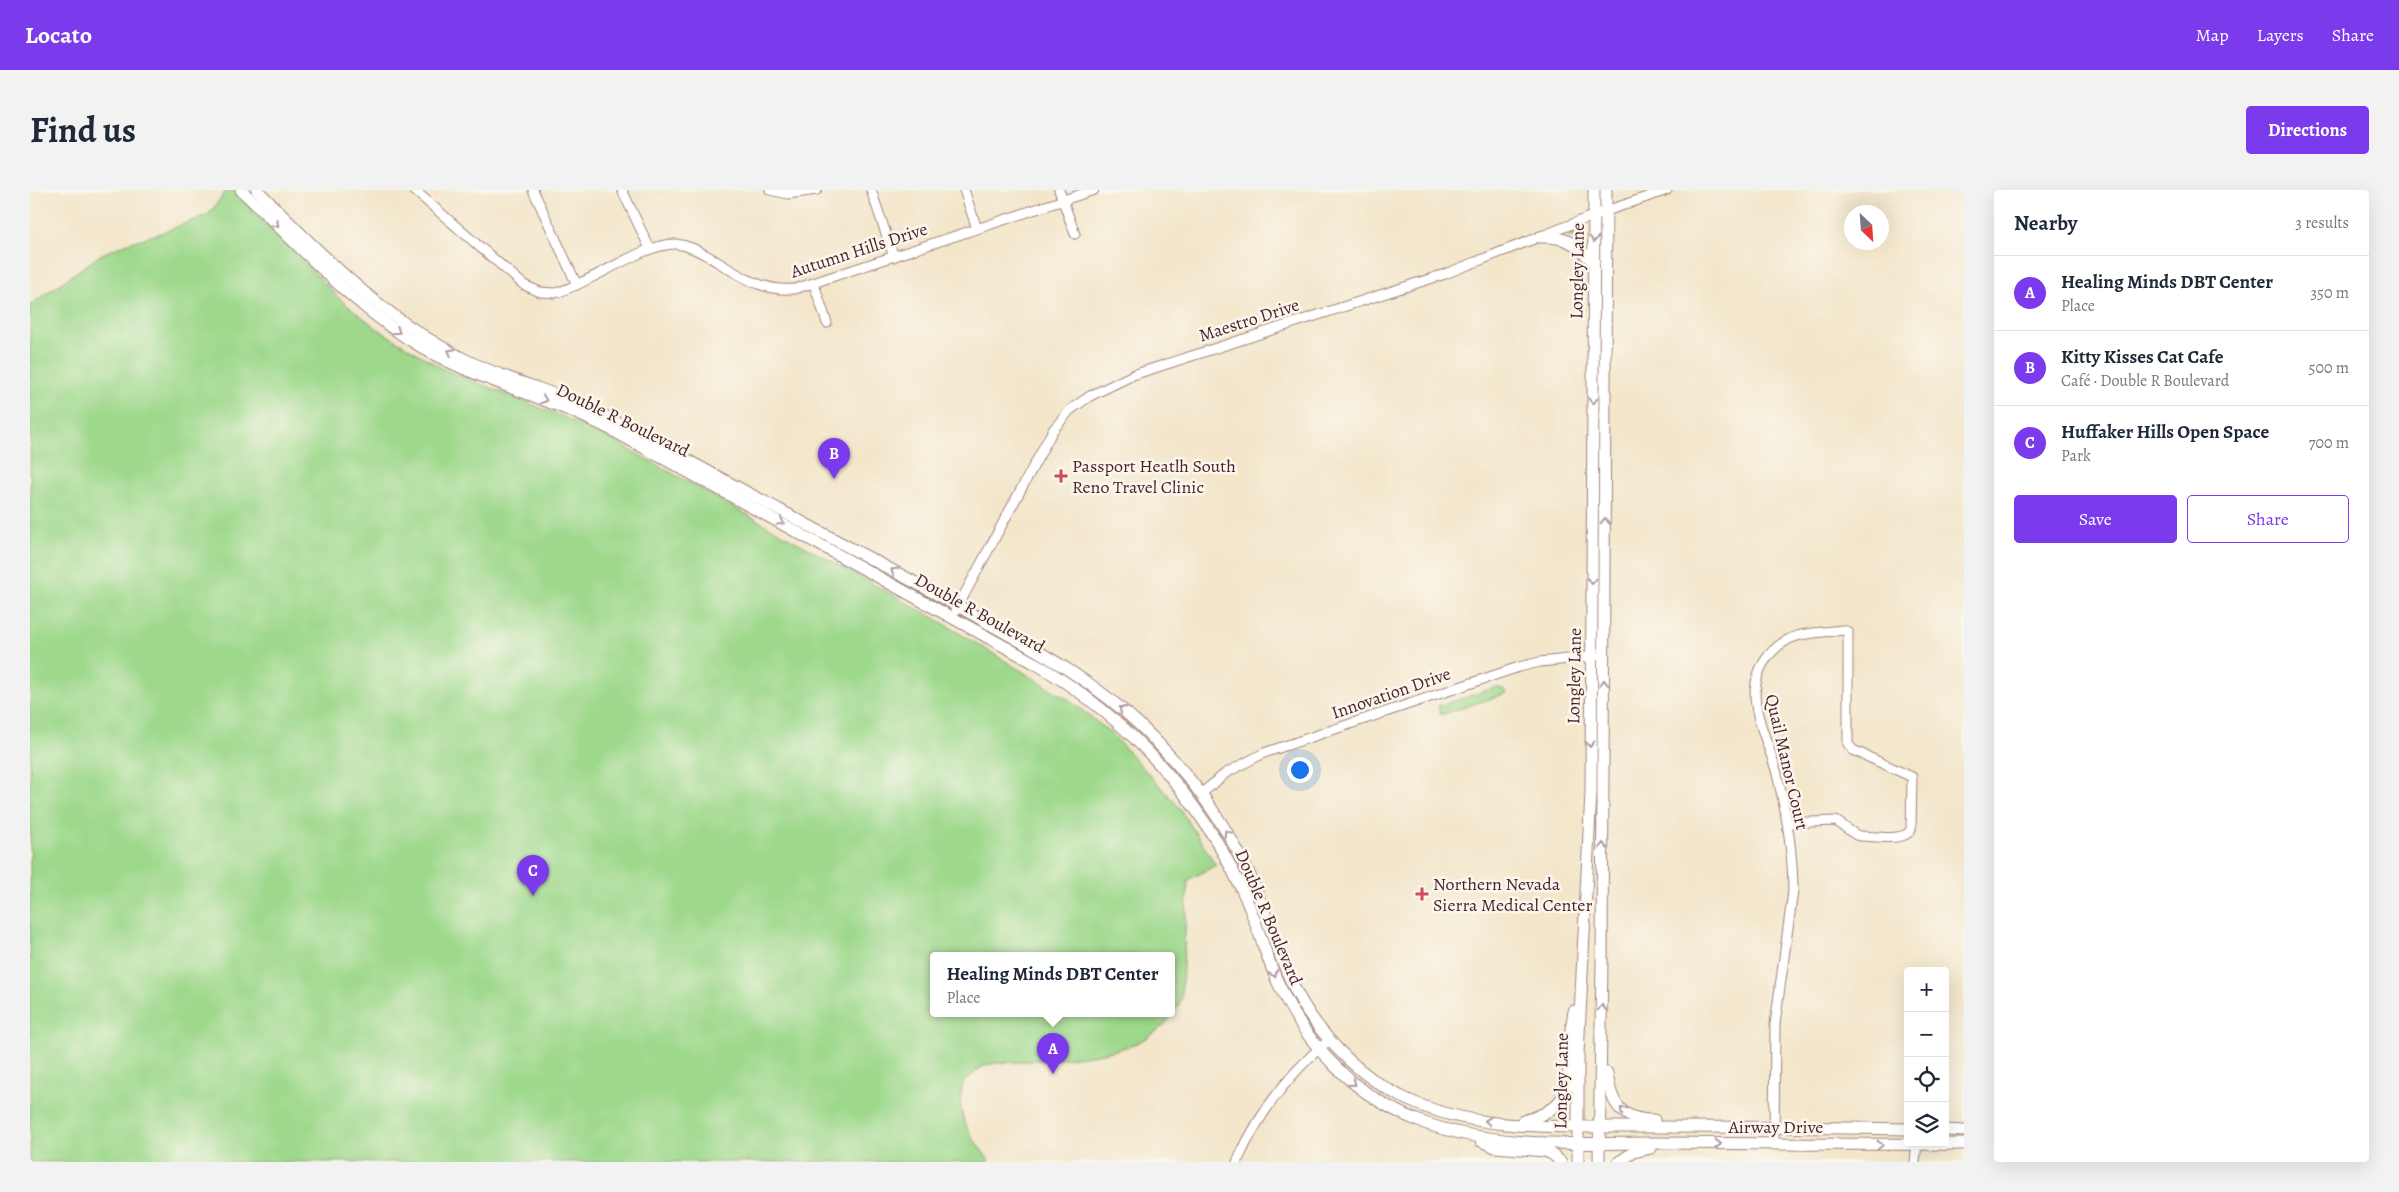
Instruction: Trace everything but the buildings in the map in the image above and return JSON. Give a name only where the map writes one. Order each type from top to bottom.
[{"type":"main road","name":"Double R Boulevard","points":[[241,190],[358,302],[426,350],[488,380],[594,420],[952,617],[1038,665],[1076,689],[1129,732],[1173,779],[1198,813],[1233,869],[1252,911],[1279,985],[1293,1013],[1319,1048],[1342,1074],[1379,1101],[1418,1120],[1465,1134],[1490,1138],[1589,1143]]},
{"type":"main road","name":"Double R Boulevard","points":[[257,190],[361,292],[420,335],[483,367],[589,407],[1032,646],[1101,692],[1157,742],[1201,794],[1246,867],[1296,992],[1329,1040],[1373,1079],[1409,1100],[1464,1118],[1508,1123],[1589,1127]]},
{"type":"main road","name":"Longley Lane","points":[[1578,1162],[1589,1143],[1589,1127],[1601,1036],[1604,656],[1601,213],[1594,190]]},
{"type":"main road","name":"Longley Lane","points":[[1599,1162],[1589,1143],[1581,990],[1590,808],[1594,263],[1606,190]]},
{"type":"main road","points":[[1540,237],[1556,237],[1569,240],[1579,246],[1594,263]]},
{"type":"main road","points":[[1508,1123],[1523,1122],[1541,1116],[1555,1107],[1566,1095],[1573,1013],[1581,990]]},
{"type":"main road","points":[[1601,1036],[1609,1090],[1612,1099],[1624,1112],[1641,1119],[1713,1120],[1738,1127]]},
{"type":"main road","name":"Airway Drive","points":[[1589,1127],[1904,1129]]},
{"type":"main road","points":[[1949,1130],[1964,1131]]},
{"type":"main road","points":[[1465,1134],[1495,1147],[1545,1151],[1562,1162]]},
{"type":"main road","name":"Airway Drive","points":[[1589,1143],[1904,1144]]},
{"type":"main road","points":[[1619,1162],[1634,1152],[1684,1144]]},
{"type":"main road","name":"Airway Drive","points":[[1949,1144],[1964,1144]]},
{"type":"street","name":"Autumn Hills Drive","points":[[414,190],[531,289],[555,293],[577,285],[650,249],[667,245],[687,246],[752,283],[773,290],[795,289],[1094,190]]},
{"type":"street","points":[[533,190],[577,285]]},
{"type":"street","points":[[622,190],[650,249]]},
{"type":"street","points":[[770,190],[799,194],[817,190]]},
{"type":"street","points":[[871,190],[894,257]]},
{"type":"street","points":[[964,190],[977,229]]},
{"type":"street","points":[[1059,190],[1075,234]]},
{"type":"street","name":"Maestro Drive","points":[[952,617],[1049,436],[1070,410],[1090,396],[1133,375],[1446,274],[1601,213],[1667,190]]},
{"type":"street","points":[[814,284],[827,323]]},
{"type":"street","name":"Quail Manor Court","points":[[1774,1144],[1774,1024],[1793,892],[1787,823],[1777,774],[1758,716],[1753,691],[1758,671],[1776,648],[1796,636],[1843,630],[1848,632],[1848,744],[1853,750],[1912,777],[1911,830],[1908,834],[1901,836],[1861,836],[1856,835],[1836,821],[1787,823]]},
{"type":"street","name":"Innovation Drive","points":[[1201,794],[1226,773],[1264,753],[1519,667],[1540,662],[1604,656]]},
{"type":"street","points":[[1237,1162],[1256,1124],[1282,1087],[1304,1060],[1329,1040]]},
{"type":"street","points":[[1915,1162],[1917,1147]]},
{"type":"green space","points":[[227,190],[233,190],[342,301],[379,330],[445,370],[561,416],[612,440],[938,620],[1069,700],[1111,733],[1178,806],[1216,865],[1188,880],[1181,999],[1175,1009],[1175,952],[930,952],[930,1017],[1170,1017],[1169,1019],[1153,1034],[1133,1044],[1112,1051],[1088,1056],[995,1063],[978,1070],[963,1083],[961,1107],[966,1126],[990,1162],[30,1162],[30,305],[102,254],[131,242],[161,233],[209,214]]},
{"type":"green space","points":[[1581,229],[1584,242],[1568,235]]},
{"type":"green space","points":[[1497,687],[1505,690],[1507,693],[1441,715],[1438,706]]},
{"type":"place","name":"Passport Heatlh South Reno Travel Clinic","points":[[1061,476]]},
{"type":"place","name":"Kitty Kisses Cat Cafe","points":[[834,479]]},
{"type":"place","name":"Northern Nevada Sierra Medical Center","points":[[1422,894]]},
{"type":"place","name":"Huffaker Hills Open Space","points":[[533,896]]},
{"type":"place","name":"Healing Minds DBT Center","points":[[1053,1074]]}]
